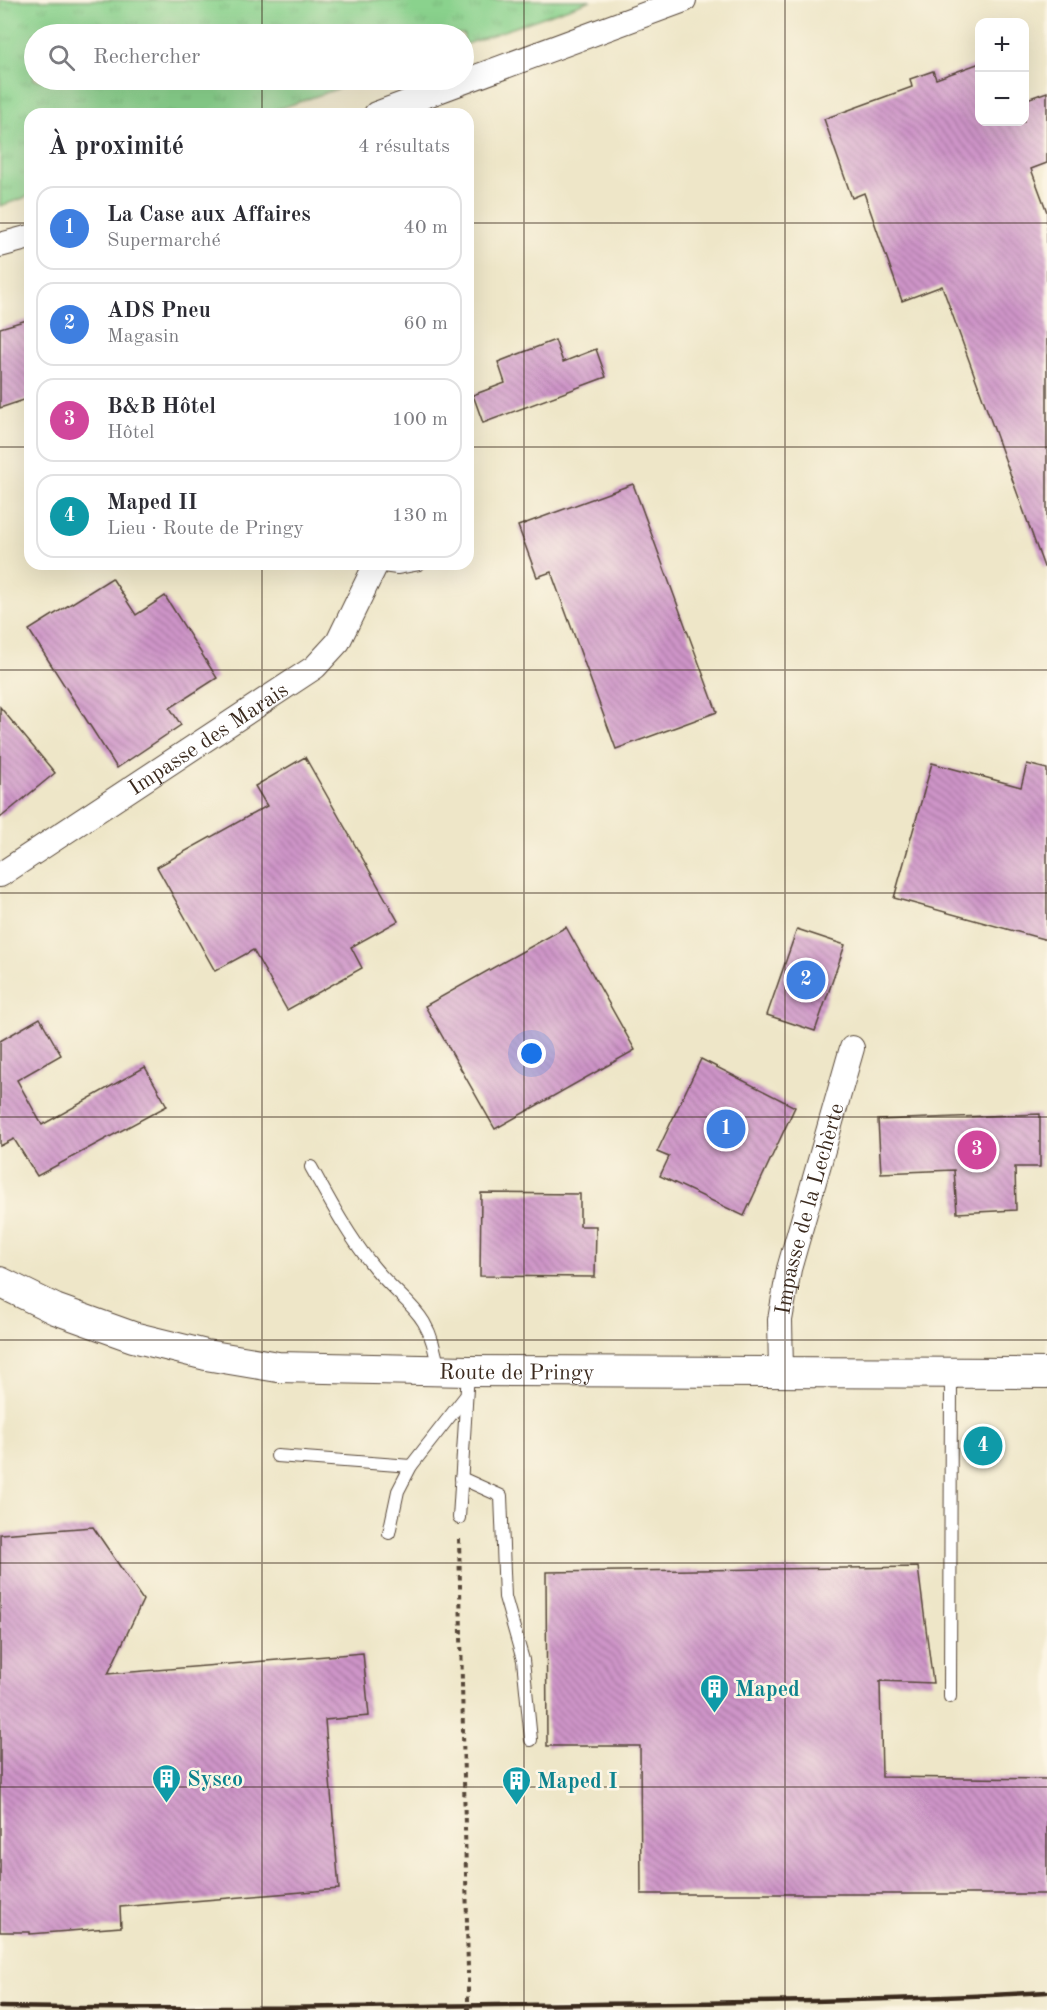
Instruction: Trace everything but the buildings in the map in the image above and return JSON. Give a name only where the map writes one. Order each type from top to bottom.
[{"type":"street","points":[[474,78],[684,0]]},
{"type":"street","points":[[392,108],[441,90]]},
{"type":"street","points":[[0,245],[24,239]]},
{"type":"street","name":"Impasse des Marais","points":[[0,875],[315,667],[338,642],[373,570]]},
{"type":"street","name":"Impasse de la Lechèrte","points":[[781,1371],[780,1320],[789,1269],[852,1048]]},
{"type":"street","name":"Route de Pringy","points":[[0,1282],[55,1309],[133,1337],[206,1355],[278,1366],[438,1370],[467,1384],[781,1371],[1047,1373]]},
{"type":"lane","points":[[311,1167],[345,1228],[370,1263],[411,1304],[426,1323],[435,1349],[438,1370]]},
{"type":"lane","points":[[950,1697],[951,1372]]},
{"type":"lane","points":[[389,1533],[398,1491],[411,1466],[467,1384]]},
{"type":"lane","points":[[459,1518],[467,1384]]},
{"type":"lane","points":[[277,1456],[411,1466]]},
{"type":"lane","points":[[461,1478],[501,1496],[505,1597],[523,1660],[531,1740]]},
{"type":"path","points":[[459,1518],[468,2010]]},
{"type":"green space","points":[[0,0],[591,0],[474,41],[474,24],[24,24],[24,90],[334,90],[281,108],[24,108],[24,198],[0,206]]},
{"type":"railway","points":[[0,2007],[248,2008],[702,2003],[1047,1992]]},
{"type":"place","name":"ADS Pneu","points":[[806,980]]},
{"type":"place","name":"La Case aux Affaires","points":[[726,1129]]},
{"type":"place","name":"B&B Hôtel","points":[[977,1150]]},
{"type":"place","name":"Maped II","points":[[983,1446]]},
{"type":"place","name":"Maped","points":[[714,1714]]},
{"type":"place","name":"Sysco","points":[[166,1804]]},
{"type":"place","name":"Maped I","points":[[516,1806]]}]
